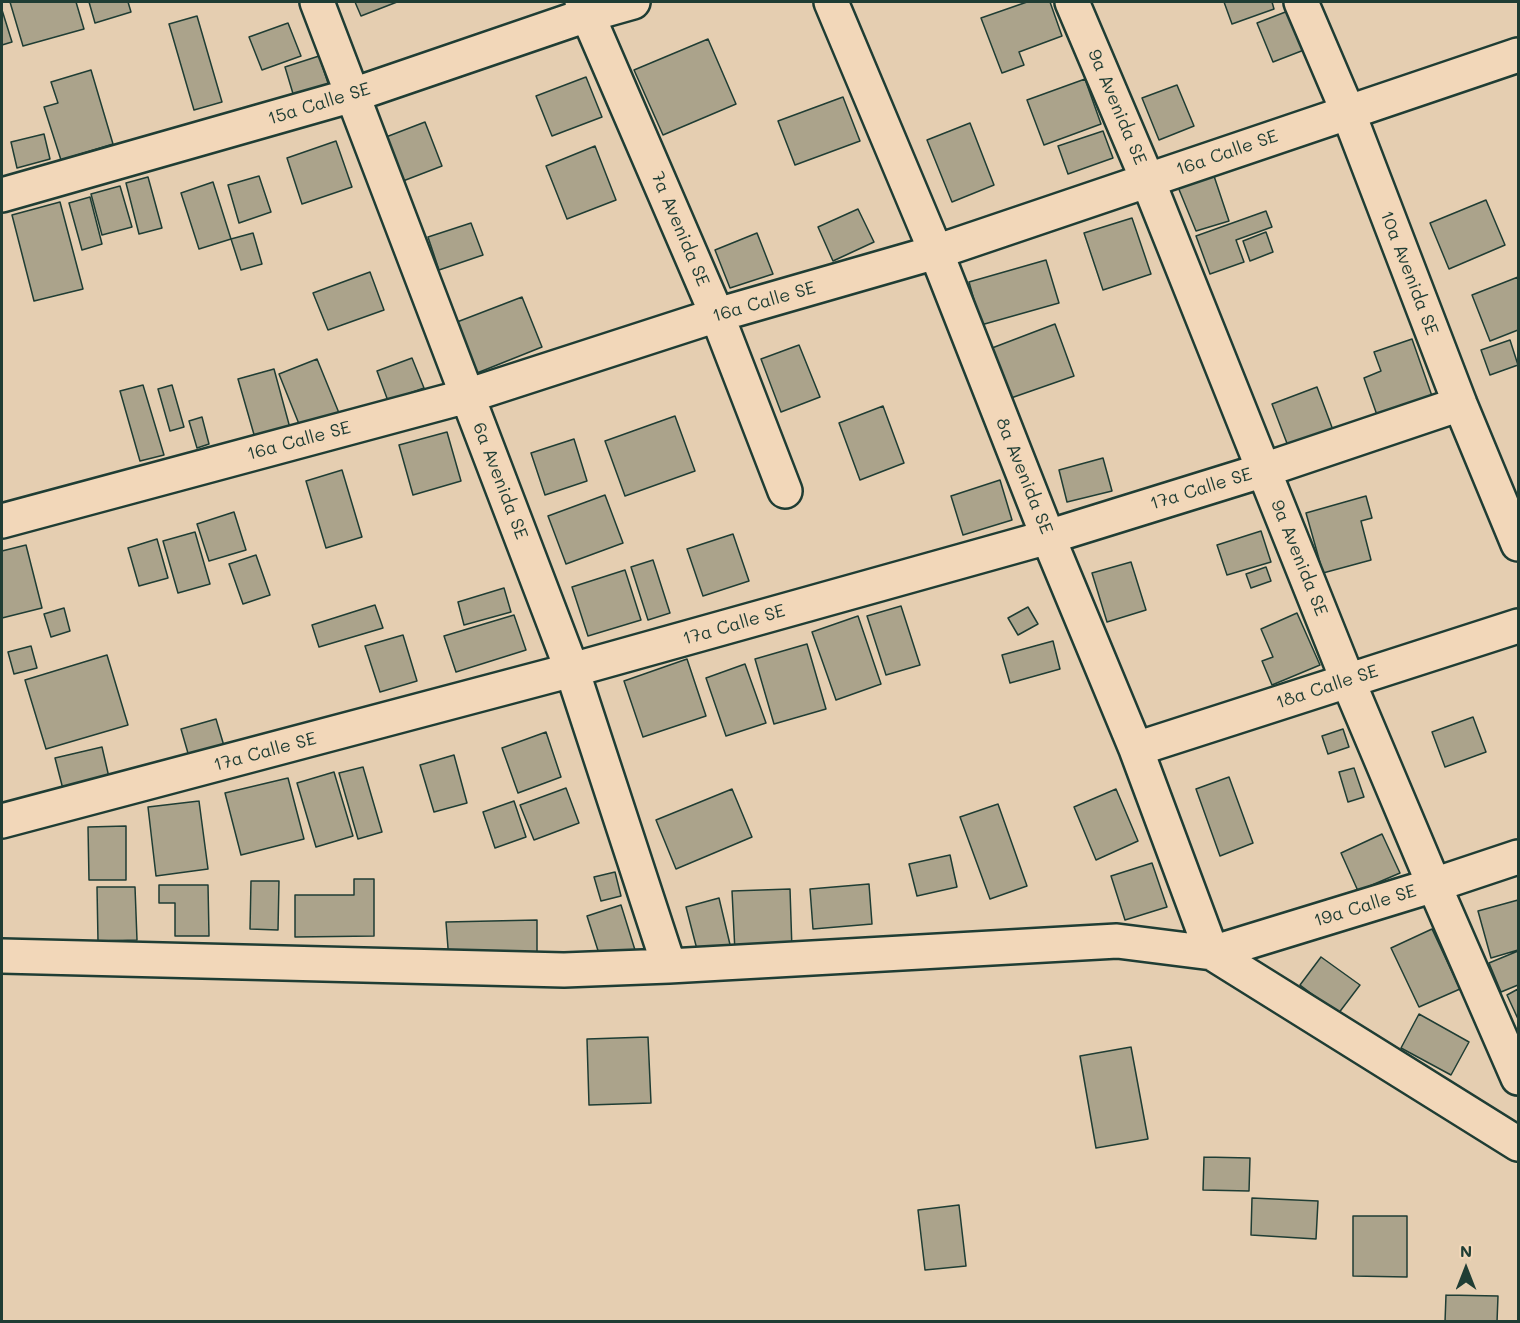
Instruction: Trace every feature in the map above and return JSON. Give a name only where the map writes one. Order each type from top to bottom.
[{"type":"street","name":"6a Avenida SE","points":[[317,2],[572,670],[669,966]]},
{"type":"street","name":"15a Calle SE","points":[[2,195],[353,95],[585,8],[633,2]]},
{"type":"street","name":"8a Avenida SE","points":[[831,2],[936,252],[1048,537],[1136,749],[1212,953]]},
{"type":"street","name":"9a Avenida SE","points":[[1072,2],[1148,181],[1348,681],[1518,1078]]},
{"type":"street","name":"10a Avenida SE","points":[[1301,2],[1348,112],[1460,404],[1518,544]]},
{"type":"street","name":"7a Avenida SE","points":[[585,8],[717,315],[785,491]]},
{"type":"street","name":"16a Calle SE","points":[[2,521],[467,396],[717,315],[936,252],[1518,55]]},
{"type":"street","name":"17a Calle SE","points":[[2,821],[572,670],[1048,537],[1264,470],[1460,404]]},
{"type":"street","name":"18a Calle SE","points":[[1136,749],[1518,626]]},
{"type":"street","name":"19a Calle SE","points":[[1212,953],[1518,857]]},
{"type":"street","points":[[2,956],[564,970],[1117,940],[1212,953],[1518,1144]]},
{"type":"building","points":[[10,2],[76,2],[84,29],[23,46]]},
{"type":"building","points":[[89,2],[128,2],[131,12],[95,23]]},
{"type":"building","points":[[355,2],[397,2],[361,16]]},
{"type":"building","points":[[1027,2],[1050,2],[1062,36],[1019,52],[1024,65],[1002,73],[981,18]]},
{"type":"building","points":[[1224,2],[1272,2],[1274,9],[1232,24]]},
{"type":"building","points":[[2,10],[12,42],[2,45]]},
{"type":"building","points":[[1288,11],[1304,50],[1273,62],[1257,23]]},
{"type":"building","points":[[197,16],[222,102],[194,110],[169,24]]},
{"type":"building","points":[[288,23],[301,56],[262,70],[249,37]]},
{"type":"building","points":[[708,39],[736,104],[663,135],[634,70]]},
{"type":"building","points":[[319,56],[329,86],[294,97],[285,67]]},
{"type":"building","points":[[91,70],[113,144],[61,160],[44,107],[58,103],[51,82]]},
{"type":"building","points":[[586,77],[602,117],[552,136],[536,96]]},
{"type":"building","points":[[1085,79],[1101,124],[1044,145],[1027,100]]},
{"type":"building","points":[[1177,85],[1194,126],[1159,140],[1142,98]]},
{"type":"building","points":[[843,97],[860,141],[795,165],[778,121]]},
{"type":"building","points":[[425,122],[442,166],[403,181],[386,137]]},
{"type":"building","points":[[970,123],[994,185],[952,202],[927,140]]},
{"type":"building","points":[[1103,131],[1113,158],[1068,174],[1058,146]]},
{"type":"building","points":[[44,134],[50,159],[17,168],[11,142]]},
{"type":"building","points":[[336,141],[352,187],[302,204],[287,158]]},
{"type":"building","points":[[595,146],[616,200],[567,219],[546,166]]},
{"type":"building","points":[[259,176],[271,212],[239,223],[228,185]]},
{"type":"building","points":[[1214,176],[1229,221],[1196,231],[1178,187]]},
{"type":"building","points":[[148,177],[162,228],[139,234],[126,183]]},
{"type":"building","points":[[213,182],[231,239],[199,249],[181,193]]},
{"type":"building","points":[[120,186],[132,227],[102,235],[91,194]]},
{"type":"building","points":[[90,197],[102,244],[82,250],[69,203]]},
{"type":"building","points":[[1486,200],[1505,245],[1449,269],[1430,223]]},
{"type":"building","points":[[60,202],[83,289],[34,301],[12,215]]},
{"type":"building","points":[[858,209],[874,242],[833,261],[818,227]]},
{"type":"building","points":[[1266,211],[1272,227],[1236,240],[1244,262],[1210,274],[1196,236]]},
{"type":"building","points":[[1132,218],[1151,274],[1103,290],[1084,233]]},
{"type":"building","points":[[471,223],[483,255],[439,270],[428,237]]},
{"type":"building","points":[[1266,232],[1273,252],[1250,261],[1243,241]]},
{"type":"building","points":[[253,233],[262,264],[241,270],[231,239]]},
{"type":"building","points":[[757,233],[773,274],[730,288],[715,250]]},
{"type":"building","points":[[1046,260],[1059,303],[981,325],[969,282]]},
{"type":"building","points":[[370,272],[384,310],[328,330],[313,293]]},
{"type":"building","points":[[1518,277],[1518,330],[1490,341],[1472,295]]},
{"type":"building","points":[[522,297],[542,347],[477,373],[457,322]]},
{"type":"building","points":[[1055,324],[1074,376],[1011,398],[992,348]]},
{"type":"building","points":[[1412,339],[1432,396],[1377,415],[1364,378],[1381,371],[1374,352]]},
{"type":"building","points":[[1510,340],[1518,365],[1490,375],[1481,350]]},
{"type":"building","points":[[799,345],[820,397],[781,412],[761,359]]},
{"type":"building","points":[[412,358],[424,388],[388,401],[377,371]]},
{"type":"building","points":[[317,359],[339,413],[301,429],[279,374]]},
{"type":"building","points":[[274,369],[290,428],[255,438],[238,379]]},
{"type":"building","points":[[143,385],[164,455],[140,461],[120,391]]},
{"type":"building","points":[[172,385],[184,427],[170,431],[158,389]]},
{"type":"building","points":[[1317,387],[1333,430],[1288,446],[1272,404]]},
{"type":"building","points":[[883,406],[904,463],[860,480],[839,423]]},
{"type":"building","points":[[675,416],[695,471],[625,496],[605,441]]},
{"type":"building","points":[[202,417],[209,444],[197,448],[189,421]]},
{"type":"building","points":[[447,432],[461,481],[413,495],[399,445]]},
{"type":"building","points":[[574,439],[587,481],[545,495],[531,453]]},
{"type":"building","points":[[1103,458],[1112,491],[1067,502],[1059,470]]},
{"type":"building","points":[[342,470],[362,537],[326,548],[306,481]]},
{"type":"building","points":[[1000,480],[1012,520],[963,535],[951,496]]},
{"type":"building","points":[[605,495],[623,543],[566,564],[548,516]]},
{"type":"building","points":[[1366,496],[1372,518],[1361,521],[1371,560],[1323,573],[1306,513]]},
{"type":"building","points":[[234,512],[246,550],[209,561],[197,524]]},
{"type":"building","points":[[1261,531],[1271,562],[1227,575],[1217,545]]},
{"type":"building","points":[[195,532],[210,584],[178,593],[163,541]]},
{"type":"building","points":[[733,534],[749,581],[703,596],[687,549]]},
{"type":"building","points":[[157,539],[168,578],[139,586],[128,548]]},
{"type":"building","points":[[26,545],[42,608],[2,618],[2,551]]},
{"type":"building","points":[[256,555],[270,595],[243,604],[229,564]]},
{"type":"building","points":[[653,560],[670,613],[648,620],[631,567]]},
{"type":"building","points":[[1131,562],[1146,610],[1107,622],[1092,573]]},
{"type":"building","points":[[1266,567],[1271,581],[1251,588],[1246,574]]},
{"type":"building","points":[[625,570],[641,620],[588,636],[572,587]]},
{"type":"building","points":[[504,588],[511,612],[464,625],[458,602]]},
{"type":"building","points":[[375,605],[383,628],[319,647],[312,625]]},
{"type":"building","points":[[901,606],[920,665],[886,675],[867,616]]},
{"type":"building","points":[[1028,607],[1038,624],[1018,635],[1008,618]]},
{"type":"building","points":[[64,608],[70,631],[51,637],[44,614]]},
{"type":"building","points":[[1297,613],[1320,665],[1272,685],[1262,661],[1273,657],[1261,629]]},
{"type":"building","points":[[514,615],[526,650],[456,672],[444,636]]},
{"type":"building","points":[[858,616],[881,684],[836,700],[812,632]]},
{"type":"building","points":[[403,635],[417,681],[380,692],[365,646]]},
{"type":"building","points":[[1053,641],[1060,669],[1010,683],[1002,655]]},
{"type":"building","points":[[807,644],[826,709],[774,724],[755,659]]},
{"type":"building","points":[[31,646],[37,668],[14,674],[8,652]]},
{"type":"building","points":[[107,655],[128,725],[46,749],[25,680]]},
{"type":"building","points":[[687,659],[706,716],[643,737],[624,681]]},
{"type":"building","points":[[745,664],[766,723],[726,736],[706,678]]},
{"type":"building","points":[[1473,717],[1486,752],[1445,767],[1432,732]]},
{"type":"building","points":[[216,719],[227,756],[192,767],[181,729]]},
{"type":"building","points":[[1343,729],[1349,747],[1328,754],[1322,736]]},
{"type":"building","points":[[546,732],[561,777],[518,793],[502,748]]},
{"type":"building","points":[[102,747],[111,786],[65,797],[55,758]]},
{"type":"building","points":[[454,755],[467,803],[434,812],[420,765]]},
{"type":"building","points":[[363,767],[382,832],[358,839],[339,773]]},
{"type":"building","points":[[1354,768],[1364,797],[1348,802],[1339,772]]},
{"type":"building","points":[[334,772],[353,836],[316,847],[297,783]]},
{"type":"building","points":[[1229,777],[1253,843],[1220,856],[1196,789]]},
{"type":"building","points":[[288,778],[304,839],[241,855],[225,793]]},
{"type":"building","points":[[566,788],[579,823],[534,840],[520,805]]},
{"type":"building","points":[[732,789],[752,837],[676,869],[656,820]]},
{"type":"building","points":[[1116,789],[1138,841],[1096,860],[1074,807]]},
{"type":"building","points":[[199,801],[208,869],[156,876],[148,807]]},
{"type":"building","points":[[514,801],[526,837],[495,848],[483,812]]},
{"type":"building","points":[[998,804],[1027,886],[990,899],[960,817]]},
{"type":"building","points":[[126,826],[126,880],[89,880],[88,827]]},
{"type":"building","points":[[1382,834],[1400,873],[1358,891],[1341,853]]},
{"type":"building","points":[[950,855],[957,887],[917,896],[909,864]]},
{"type":"building","points":[[1152,863],[1167,907],[1125,920],[1111,876]]},
{"type":"building","points":[[615,872],[621,896],[601,901],[594,877]]},
{"type":"building","points":[[354,879],[374,879],[374,936],[295,937],[295,895],[354,895]]},
{"type":"building","points":[[251,881],[279,881],[278,930],[250,929]]},
{"type":"building","points":[[869,884],[872,924],[813,929],[810,889]]},
{"type":"building","points":[[159,885],[208,885],[209,936],[175,936],[175,903],[159,903]]},
{"type":"building","points":[[97,887],[135,887],[137,940],[98,941]]},
{"type":"building","points":[[790,889],[792,950],[735,952],[732,891]]},
{"type":"building","points":[[719,898],[732,953],[700,961],[686,907]]},
{"type":"building","points":[[1518,900],[1518,950],[1491,958],[1478,911]]},
{"type":"building","points":[[621,905],[635,950],[601,960],[587,916]]},
{"type":"building","points":[[537,920],[537,958],[449,961],[446,922]]},
{"type":"building","points":[[1432,929],[1460,989],[1419,1007],[1391,948]]},
{"type":"building","points":[[1518,951],[1518,985],[1501,992],[1489,963]]},
{"type":"building","points":[[1321,957],[1360,985],[1338,1014],[1300,985]]},
{"type":"building","points":[[1518,989],[1518,1019],[1507,995]]},
{"type":"building","points":[[1419,1014],[1469,1042],[1451,1075],[1401,1048]]},
{"type":"building","points":[[648,1037],[651,1103],[589,1105],[587,1039]]},
{"type":"building","points":[[1131,1047],[1148,1139],[1096,1148],[1080,1056]]},
{"type":"building","points":[[1204,1157],[1250,1158],[1249,1191],[1203,1190]]},
{"type":"building","points":[[1252,1198],[1318,1201],[1316,1239],[1251,1235]]},
{"type":"building","points":[[959,1205],[966,1266],[925,1270],[918,1210]]},
{"type":"building","points":[[1353,1216],[1407,1216],[1407,1277],[1353,1276]]},
{"type":"building","points":[[1446,1295],[1498,1296],[1497,1322],[1445,1322]]}]
